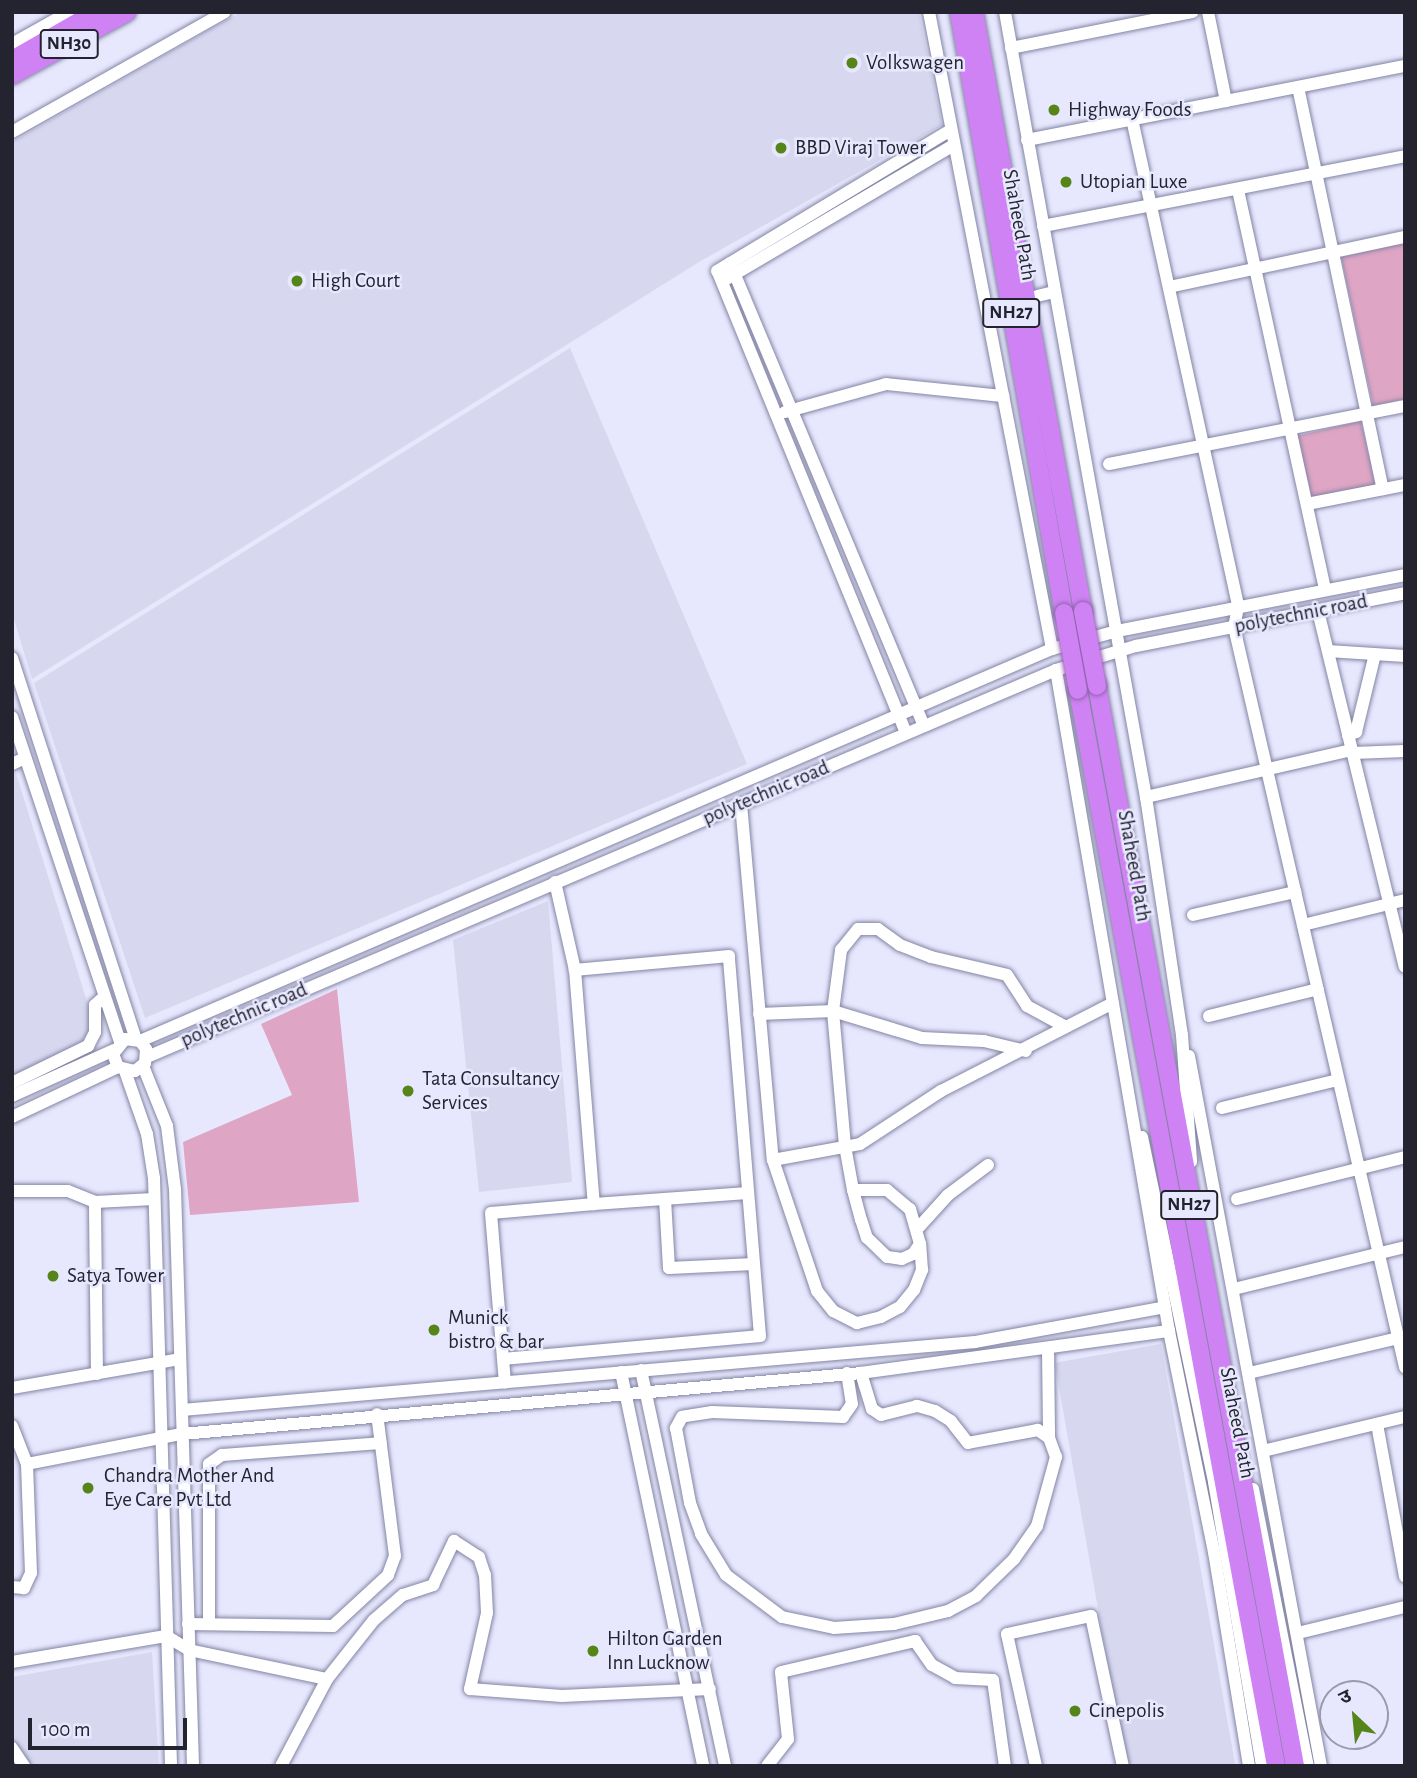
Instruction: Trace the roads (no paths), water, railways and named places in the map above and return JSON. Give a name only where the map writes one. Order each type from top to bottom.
[{"type":"highway","name":"NH30","points":[[16,46],[96,12]]},
{"type":"highway","name":"NH30","points":[[12,75],[127,12]]},
{"type":"highway","name":"Shaheed Path","points":[[958,12],[1165,1201],[1278,1725]]},
{"type":"highway","name":"Shaheed Path","points":[[974,12],[1204,1262],[1278,1725]]},
{"type":"highway","points":[[1264,1766],[1278,1725]]},
{"type":"highway","points":[[1278,1725],[1306,1766]]},
{"type":"highway","name":"NH27","points":[[1276,1766],[1278,1725]]},
{"type":"highway","name":"NH27","points":[[1278,1725],[1294,1766]]},
{"type":"street","points":[[16,46],[69,12]]},
{"type":"street","points":[[12,132],[225,12]]},
{"type":"street","points":[[929,12],[1052,649]]},
{"type":"street","points":[[1005,12],[1146,797],[1182,1035],[1192,1166],[1204,1262],[1306,1766]]},
{"type":"street","points":[[1011,48],[1192,12]]},
{"type":"street","points":[[1209,12],[1226,101]]},
{"type":"street","points":[[1027,140],[1405,66]]},
{"type":"street","points":[[1297,87],[1383,489]]},
{"type":"street","points":[[1132,119],[1238,607],[1234,627],[1405,1367]]},
{"type":"street","points":[[733,269],[951,130]]},
{"type":"street","points":[[906,733],[779,415],[717,271],[733,269],[954,145]]},
{"type":"street","points":[[1043,226],[1405,156]]},
{"type":"street","points":[[1238,190],[1325,590]]},
{"type":"street","points":[[1169,287],[1405,237]]},
{"type":"street","points":[[733,269],[924,726]]},
{"type":"street","points":[[1037,296],[1055,292]]},
{"type":"street","points":[[985,305],[999,303]]},
{"type":"street","points":[[779,415],[886,384],[1003,396]]},
{"type":"street","points":[[1109,464],[1405,405]]},
{"type":"street","points":[[1307,504],[1405,485]]},
{"type":"street","points":[[12,1096],[117,1046],[138,1040],[1052,649],[1116,631],[1405,575]]},
{"type":"street","name":"polytechnic road","points":[[12,1117],[555,882],[1056,670],[1120,651],[1405,593]]},
{"type":"street","points":[[1318,611],[1405,967]]},
{"type":"street","points":[[1328,651],[1405,656]]},
{"type":"street","points":[[1348,735],[1356,732],[1375,654]]},
{"type":"street","points":[[12,658],[172,1148],[193,1766]]},
{"type":"street","points":[[1056,670],[1098,883],[1113,1003],[1169,1331],[1214,1552],[1250,1766]]},
{"type":"street","points":[[12,717],[15,738],[25,758],[104,997],[121,1069],[147,1134],[154,1199],[159,1441],[171,1766]]},
{"type":"street","points":[[1146,797],[1352,752],[1405,751]]},
{"type":"street","points":[[12,764],[25,758]]},
{"type":"street","points":[[763,772],[772,790]]},
{"type":"street","points":[[741,804],[773,1160],[817,1291],[833,1311],[856,1323],[900,1307],[914,1290],[922,1270],[919,1227],[910,1209],[887,1190],[853,1190]]},
{"type":"street","points":[[1139,876],[1158,873]]},
{"type":"street","points":[[555,882],[575,970],[594,1204]]},
{"type":"street","points":[[1193,915],[1295,892]]},
{"type":"street","points":[[1303,925],[1405,901]]},
{"type":"street","points":[[920,1244],[902,1259],[887,1257],[873,1246],[853,1190],[845,1146],[833,1011],[841,950],[858,929],[867,927],[931,957],[1007,975],[1027,1006],[1066,1027]]},
{"type":"street","points":[[575,970],[729,956],[763,1359]]},
{"type":"street","points":[[1209,1016],[1318,989]]},
{"type":"street","points":[[12,1083],[88,1046],[95,1032],[95,1005],[104,997]]},
{"type":"street","points":[[773,1160],[860,1144],[942,1091],[1027,1051],[1113,1003]]},
{"type":"street","points":[[759,1014],[833,1011],[930,1039],[984,1041],[1027,1051]]},
{"type":"street","points":[[1182,1035],[1195,1075],[1321,1766]]},
{"type":"street","points":[[1222,1108],[1338,1080]]},
{"type":"street","points":[[1129,1094],[1165,1201],[1264,1766]]},
{"type":"street","points":[[1237,1199],[1405,1157]]},
{"type":"street","points":[[1192,1166],[1211,1162]]},
{"type":"street","points":[[919,1227],[948,1195],[988,1165]]},
{"type":"street","points":[[12,1191],[68,1191],[95,1202],[154,1199]]},
{"type":"street","points":[[505,1382],[491,1213],[748,1193]]},
{"type":"street","points":[[665,1199],[669,1268],[754,1264]]},
{"type":"street","points":[[95,1202],[97,1374]]},
{"type":"street","points":[[1234,1289],[1405,1247]]},
{"type":"street","points":[[181,1410],[975,1342],[1165,1307]]},
{"type":"street","points":[[27,1464],[96,1448],[159,1441],[182,1434],[377,1414],[861,1373],[1048,1350],[1169,1331]]},
{"type":"street","points":[[503,1359],[760,1336]]},
{"type":"street","points":[[1249,1373],[1398,1338]]},
{"type":"street","points":[[847,1373],[852,1404],[842,1417],[723,1411],[682,1417],[676,1427],[690,1503],[701,1534],[726,1574],[782,1617],[834,1628],[894,1625],[948,1611],[976,1596],[1014,1559],[1037,1526],[1056,1457],[1049,1438],[1048,1350]]},
{"type":"street","points":[[12,1388],[180,1359]]},
{"type":"street","points":[[641,1370],[725,1766]]},
{"type":"street","points":[[621,1372],[703,1766]]},
{"type":"street","points":[[861,1373],[872,1409],[881,1415],[917,1406],[934,1411],[951,1421],[968,1443],[1038,1430],[1049,1438]]},
{"type":"street","points":[[188,1624],[333,1626],[388,1575],[395,1556],[377,1414]]},
{"type":"street","points":[[1263,1451],[1405,1417]]},
{"type":"street","points":[[1377,1424],[1405,1576]]},
{"type":"street","points":[[12,1426],[27,1464],[31,1573],[24,1588],[12,1587]]},
{"type":"street","points":[[209,1624],[209,1464],[222,1455],[381,1443]]},
{"type":"street","points":[[281,1766],[327,1679],[374,1620],[403,1595],[433,1585],[454,1541],[479,1557],[485,1576],[487,1613],[470,1689],[562,1696],[710,1689]]},
{"type":"street","points":[[1298,1633],[1405,1607]]},
{"type":"street","points":[[1036,1766],[1007,1634],[1091,1616],[1123,1766]]},
{"type":"street","points":[[12,1661],[166,1636],[189,1650],[327,1679]]},
{"type":"street","points":[[767,1766],[788,1739],[781,1672],[915,1641],[932,1665],[955,1678],[993,1680],[1005,1766]]},
{"type":"street","points":[[12,1748],[24,1766]]},
{"type":"place","name":"Volkswagen","points":[[852,63]]},
{"type":"place","name":"Highway Foods","points":[[1054,110]]},
{"type":"place","name":"BBD Viraj Tower","points":[[781,148]]},
{"type":"place","name":"Utopian Luxe","points":[[1066,182]]},
{"type":"place","name":"High Court","points":[[297,281]]},
{"type":"place","name":"Tata Consultancy Services","points":[[408,1091]]},
{"type":"place","name":"Satya Tower","points":[[53,1276]]},
{"type":"place","name":"Munick bistro & bar","points":[[434,1330]]},
{"type":"place","name":"Chandra Mother And Eye Care Pvt Ltd","points":[[88,1488]]},
{"type":"place","name":"Hilton Garden Inn Lucknow","points":[[593,1651]]},
{"type":"place","name":"Cinepolis","points":[[1075,1711]]}]
